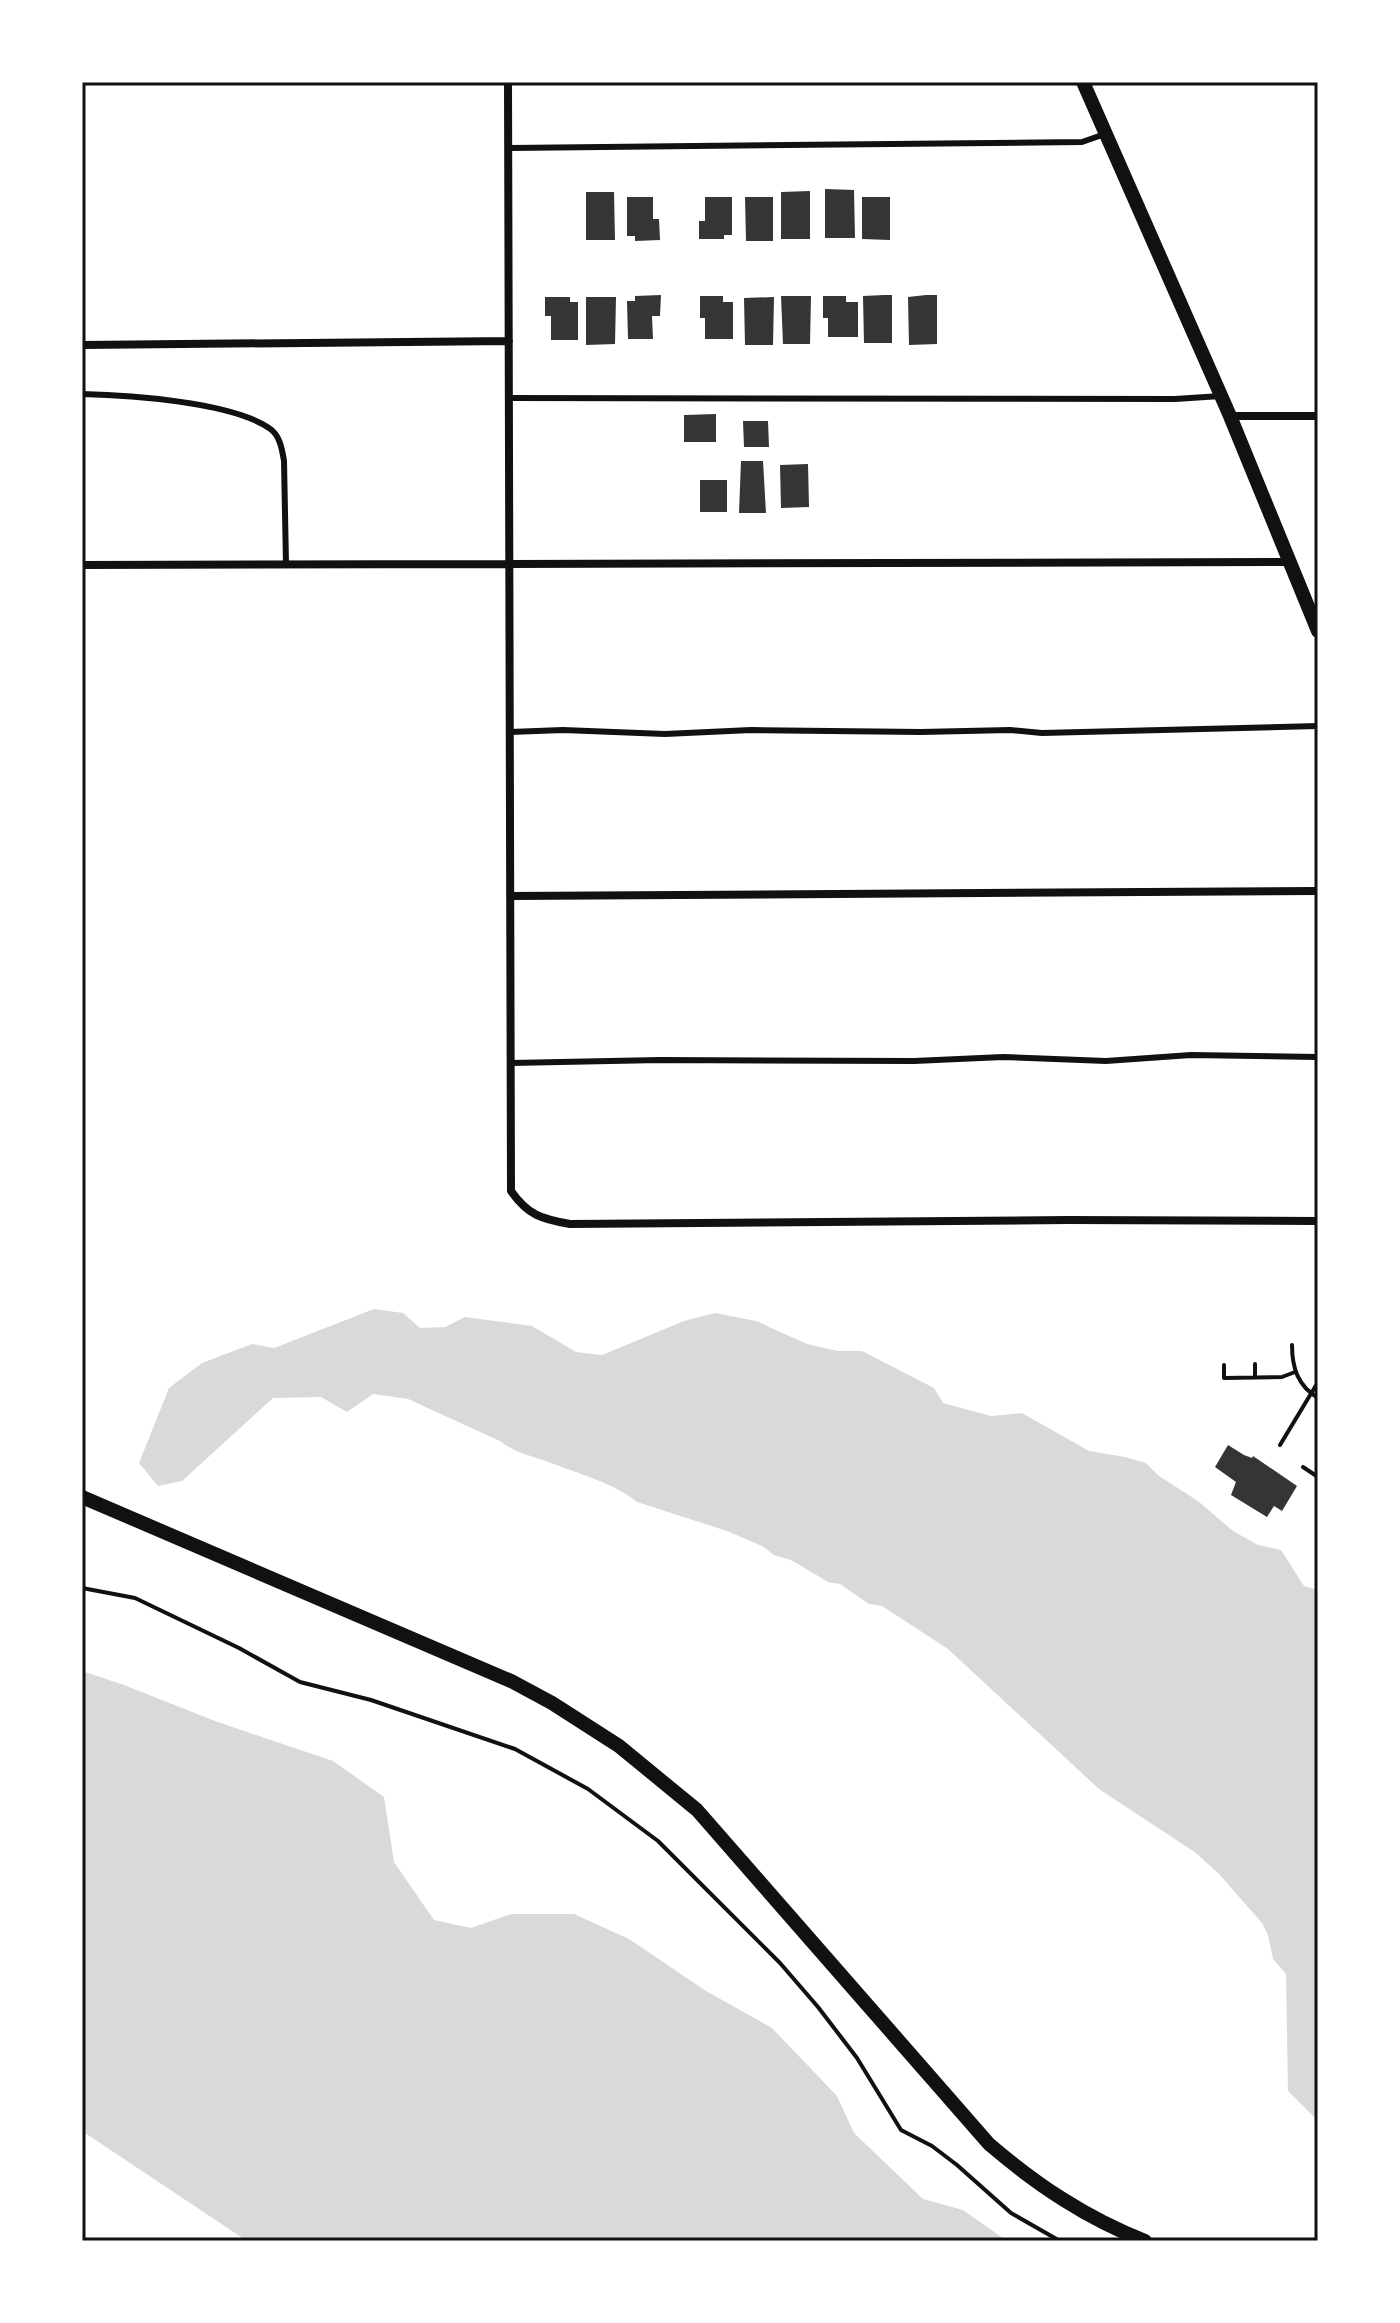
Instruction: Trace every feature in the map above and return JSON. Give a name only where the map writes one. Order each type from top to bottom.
[{"type":"street","points":[[508,82],[511,1191],[521,1205],[542,1219],[570,1224],[1318,1221]]},
{"type":"street","points":[[1083,82],[1230,416],[1318,631]]},
{"type":"street","points":[[82,345],[509,341]]},
{"type":"street","points":[[1230,416],[1318,416]]},
{"type":"street","points":[[82,565],[1289,562]]},
{"type":"street","points":[[510,896],[1318,891]]},
{"type":"street","points":[[82,1497],[511,1681],[619,1746],[697,1810],[989,2144],[1027,2176],[1067,2203],[1110,2227],[1145,2241]]},
{"type":"lane","points":[[510,148],[1082,142],[1106,133]]},
{"type":"lane","points":[[82,394],[123,395],[182,403],[241,415],[272,429],[282,447],[284,461],[286,564]]},
{"type":"lane","points":[[508,398],[1175,399],[1221,396]]},
{"type":"lane","points":[[510,732],[563,730],[665,734],[751,730],[1010,730],[1042,733],[1318,726]]},
{"type":"lane","points":[[511,1063],[914,1061],[1003,1057],[1106,1061],[1191,1055],[1318,1057]]},
{"type":"path","points":[[1292,1345],[1295,1372],[1311,1394],[1318,1398]]},
{"type":"path","points":[[1255,1364],[1255,1377]]},
{"type":"path","points":[[1224,1365],[1224,1378],[1282,1377],[1295,1372]]},
{"type":"path","points":[[1280,1445],[1318,1382]]},
{"type":"path","points":[[1303,1467],[1318,1477]]},
{"type":"path","points":[[82,1588],[135,1598],[239,1648],[300,1682],[371,1700],[515,1749],[588,1789],[658,1841],[780,1963],[857,2058],[901,2130],[932,2146],[1011,2213],[1060,2241]]},
{"type":"shaded area","points":[[374,1309],[403,1313],[420,1328],[445,1327],[465,1317],[532,1326],[576,1352],[602,1355],[684,1321],[715,1313],[756,1321],[807,1344],[838,1351],[862,1351],[934,1388],[943,1403],[991,1416],[1022,1413],[1089,1451],[1146,1463],[1233,1531],[1258,1545],[1281,1550],[1304,1586],[1318,1590],[1318,2121],[1288,2091],[1286,1974],[1273,1959],[1262,1923],[1196,1853],[1099,1789],[948,1649],[882,1606],[869,1604],[840,1584],[828,1582],[762,1546],[727,1531],[637,1502],[607,1484],[518,1452],[408,1399],[373,1394],[347,1412],[321,1397],[273,1398],[182,1481],[158,1486],[139,1463],[169,1388],[202,1363],[252,1344],[274,1348]]},
{"type":"shaded area","points":[[82,1671],[333,1761],[384,1797],[394,1862],[434,1920],[471,1928],[511,1914],[574,1914],[629,1939],[706,1991],[772,2028],[837,2096],[854,2133],[923,2199],[963,2210],[1007,2241],[247,2241],[82,2131]]},
{"type":"building","points":[[825,189],[854,190],[855,238],[825,238]]},
{"type":"building","points":[[810,191],[810,239],[781,239],[781,192]]},
{"type":"building","points":[[586,192],[614,192],[615,240],[586,240]]},
{"type":"building","points":[[627,197],[653,197],[653,219],[659,219],[660,240],[635,241],[635,236],[627,236]]},
{"type":"building","points":[[705,197],[732,197],[732,235],[724,235],[724,239],[699,239],[699,221],[705,221]]},
{"type":"building","points":[[745,197],[773,197],[773,241],[746,241]]},
{"type":"building","points":[[862,197],[890,197],[890,240],[862,239]]},
{"type":"building","points":[[661,295],[660,316],[652,316],[653,339],[628,339],[627,301],[635,301],[635,296]]},
{"type":"building","points":[[892,295],[892,343],[864,343],[863,296]]},
{"type":"building","points":[[937,295],[937,344],[909,345],[908,297]]},
{"type":"building","points":[[700,296],[723,296],[723,302],[733,302],[733,339],[705,339],[705,318],[700,318]]},
{"type":"building","points":[[781,296],[811,296],[810,344],[783,344]]},
{"type":"building","points":[[823,296],[846,296],[846,302],[858,302],[858,337],[828,337],[828,318],[823,318]]},
{"type":"building","points":[[545,297],[570,297],[570,302],[578,302],[578,340],[551,340],[551,316],[545,316]]},
{"type":"building","points":[[586,297],[616,297],[615,344],[586,345]]},
{"type":"building","points":[[774,297],[773,345],[745,345],[744,298]]},
{"type":"building","points":[[716,414],[716,442],[684,442],[684,415]]},
{"type":"building","points":[[743,421],[768,421],[769,447],[744,447]]},
{"type":"building","points":[[741,461],[763,461],[766,513],[739,513]]},
{"type":"building","points":[[808,464],[809,507],[781,508],[780,465]]},
{"type":"building","points":[[700,480],[727,480],[727,512],[700,512]]},
{"type":"building","points":[[1228,1445],[1244,1455],[1253,1456],[1297,1486],[1282,1511],[1274,1506],[1267,1517],[1231,1495],[1236,1482],[1215,1467]]}]
